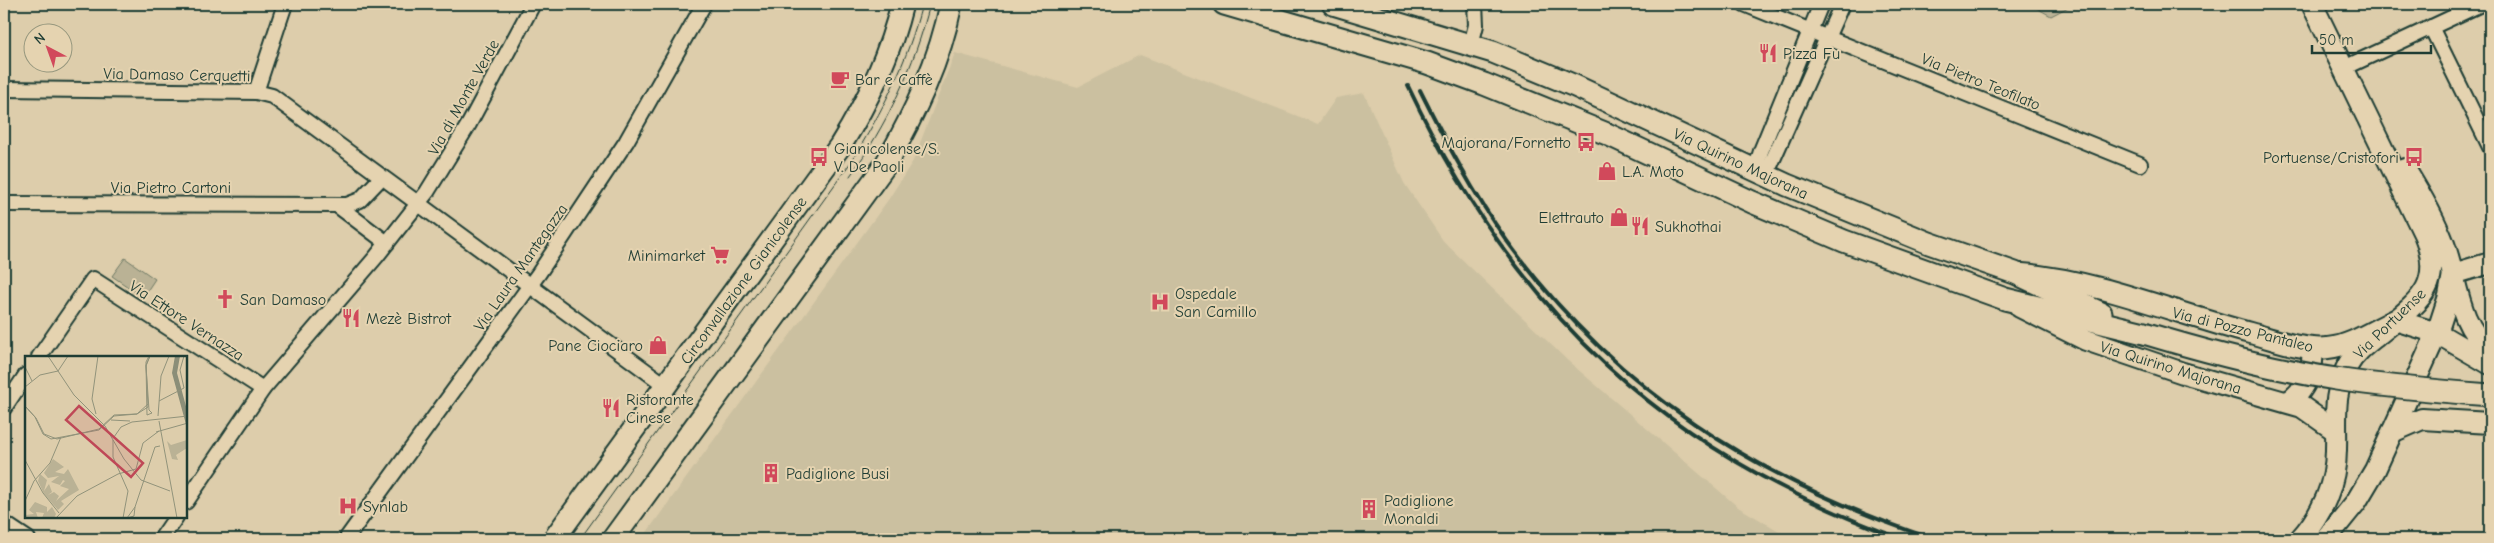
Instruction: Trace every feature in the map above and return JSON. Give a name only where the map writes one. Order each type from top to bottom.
[{"type":"main road","name":"Circonvallazione Gianicolense","points":[[554,539],[750,271],[848,132],[877,75],[902,4]]},
{"type":"main road","points":[[614,539],[886,164],[908,124],[929,78],[951,4]]},
{"type":"main road","name":"Via Quirino Majorana","points":[[1224,4],[1428,62],[1607,134],[1752,202],[1844,241],[2005,300],[2144,333],[2226,357],[2325,378],[2490,395]]},
{"type":"main road","name":"Via Quirino Majorana","points":[[1333,4],[1471,45],[1584,90],[1760,173],[1929,243],[2015,273],[2144,333]]},
{"type":"main road","points":[[1428,62],[1455,58],[1471,45]]},
{"type":"main road","points":[[1545,108],[1546,101],[1553,94],[1566,89],[1584,90]]},
{"type":"main road","points":[[1752,202],[1760,173]]},
{"type":"street","points":[[256,92],[285,4]]},
{"type":"street","name":"Via di Monte Verde","points":[[387,243],[417,205],[470,124],[533,4]]},
{"type":"street","name":"Via Laura Mantegazza","points":[[346,539],[530,286],[626,142],[704,4]]},
{"type":"street","points":[[1471,45],[1476,25],[1475,4]]},
{"type":"street","name":"Via Pietro Teofilato","points":[[1744,4],[1809,32],[2140,164]]},
{"type":"street","points":[[1760,173],[1761,151],[1821,4]]},
{"type":"street","points":[[1760,173],[1827,39],[1842,4]]},
{"type":"street","name":"Via Portuense","points":[[2300,539],[2319,514],[2326,499],[2336,461],[2336,395],[2348,365],[2359,351],[2424,293],[2432,277],[2433,264],[2424,234],[2312,4]]},
{"type":"street","points":[[2344,68],[2481,4]]},
{"type":"street","points":[[2431,26],[2490,147]]},
{"type":"street","name":"Via Damaso Cerquetti","points":[[4,89],[256,92],[275,98],[417,205],[665,385]]},
{"type":"street","name":"Via Portuense","points":[[2326,539],[2368,485],[2437,333],[2449,296],[2453,274],[2444,242],[2426,204],[2403,166],[2378,137]]},
{"type":"street","name":"Via Pietro Cartoni","points":[[4,204],[338,206],[354,204],[381,178]]},
{"type":"street","points":[[188,499],[263,389],[387,243],[338,206]]},
{"type":"street","points":[[2490,263],[2453,274],[2461,308],[2472,329],[2490,351]]},
{"type":"street","name":"Via di Pozzo Pantaleo","points":[[2015,273],[2087,285],[2210,323],[2311,348],[2330,348],[2342,345],[2395,320]]},
{"type":"street","name":"Via Ettore Vernazza","points":[[40,356],[93,279],[263,389]]},
{"type":"street","name":"Via Quirino Majorana","points":[[2005,300],[2086,340],[2183,373],[2288,402],[2308,410],[2336,431]]},
{"type":"street","points":[[2395,320],[2437,333],[2490,364]]},
{"type":"street","points":[[2288,402],[2302,391],[2313,359],[2311,348]]},
{"type":"street","points":[[4,408],[25,376]]},
{"type":"street","points":[[2392,432],[2422,419],[2490,423]]},
{"type":"street","points":[[161,539],[175,518]]},
{"type":"street","points":[[4,523],[28,539]]},
{"type":"shaded area","points":[[2029,4],[2074,4],[2051,16]]},
{"type":"shaded area","name":"Ospedale San Camillo","points":[[955,53],[1078,87],[1140,55],[1318,124],[1336,98],[1364,93],[1404,183],[1444,242],[1568,361],[1738,507],[1793,539],[642,539],[888,200],[913,161]]},
{"type":"shaded area","points":[[125,258],[155,279],[143,297],[112,276]]},
{"type":"tram line","points":[[580,539],[851,162],[873,124],[902,66],[922,4]]},
{"type":"tram line","points":[[850,176],[876,136],[898,94],[908,72],[930,4]]},
{"type":"railway","points":[[1408,86],[1450,167],[1497,240],[1549,306],[1606,365],[1670,418],[1740,464],[1817,504],[1902,539]]},
{"type":"railway","points":[[1420,90],[1460,167],[1507,241],[1549,294],[1595,343],[1644,386],[1696,424],[1750,459],[1808,489],[1869,516],[1933,539]]},
{"type":"place","name":"Pizza Fu","points":[[1768,53]]},
{"type":"place","name":"Bar e Caffè","points":[[840,79]]},
{"type":"place","name":"Majorana/Fornetto","points":[[1586,142]]},
{"type":"place","name":"Gianicolense/S. V. De Paoli","points":[[819,157]]},
{"type":"place","name":"Portuense/Cristofori","points":[[2414,157]]},
{"type":"place","name":"L.A. Moto","points":[[1607,171]]},
{"type":"place","name":"Elettrauto","points":[[1619,217]]},
{"type":"place","name":"Sukhothai","points":[[1640,226]]},
{"type":"place","name":"Minimarket","points":[[720,255]]},
{"type":"place","name":"San Damaso","points":[[225,299]]},
{"type":"place","name":"Ospedale San Camillo","points":[[1160,302]]},
{"type":"place","name":"Mezè Bistrot","points":[[351,318]]},
{"type":"place","name":"Pane Ciociaro","points":[[658,345]]},
{"type":"place","name":"Ristorante Cinese","points":[[611,408]]},
{"type":"place","name":"Padiglione Busi","points":[[771,473]]},
{"type":"place","name":"Synlab","points":[[348,506]]},
{"type":"place","name":"Padiglione Monaldi","points":[[1369,509]]}]
